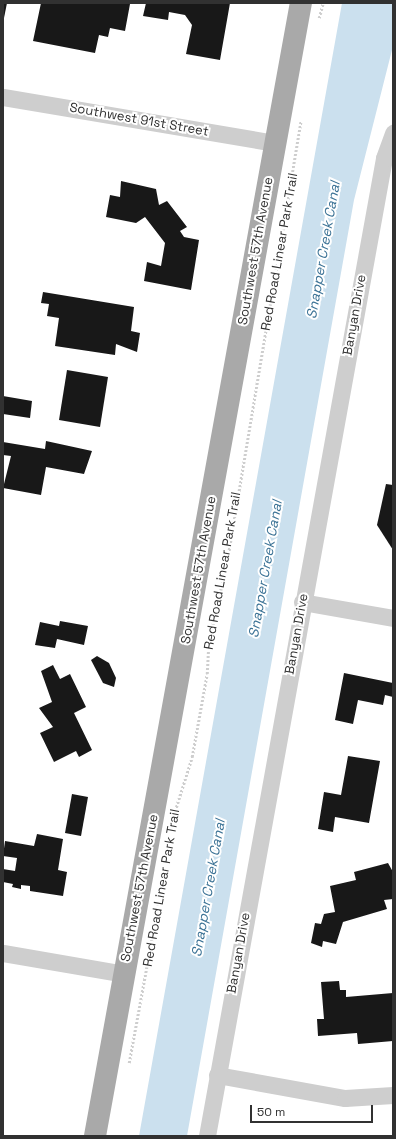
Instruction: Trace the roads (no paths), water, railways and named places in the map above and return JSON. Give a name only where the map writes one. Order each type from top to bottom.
[{"type":"main road","name":"Southwest 57th Avenue","points":[[95,1136],[274,143],[301,3]]},
{"type":"street","name":"Southwest 91st Street","points":[[3,97],[274,143]]},
{"type":"street","name":"Banyan Drive","points":[[207,1136],[302,602],[384,158],[393,134]]},
{"type":"street","points":[[302,602],[393,618]]},
{"type":"street","points":[[3,953],[124,974]]},
{"type":"street","points":[[217,1074],[345,1098],[393,1095]]},
{"type":"water","name":"Snapper Creek Canal","points":[[342,3],[393,3],[393,46],[354,200],[187,1136],[139,1136]]}]
